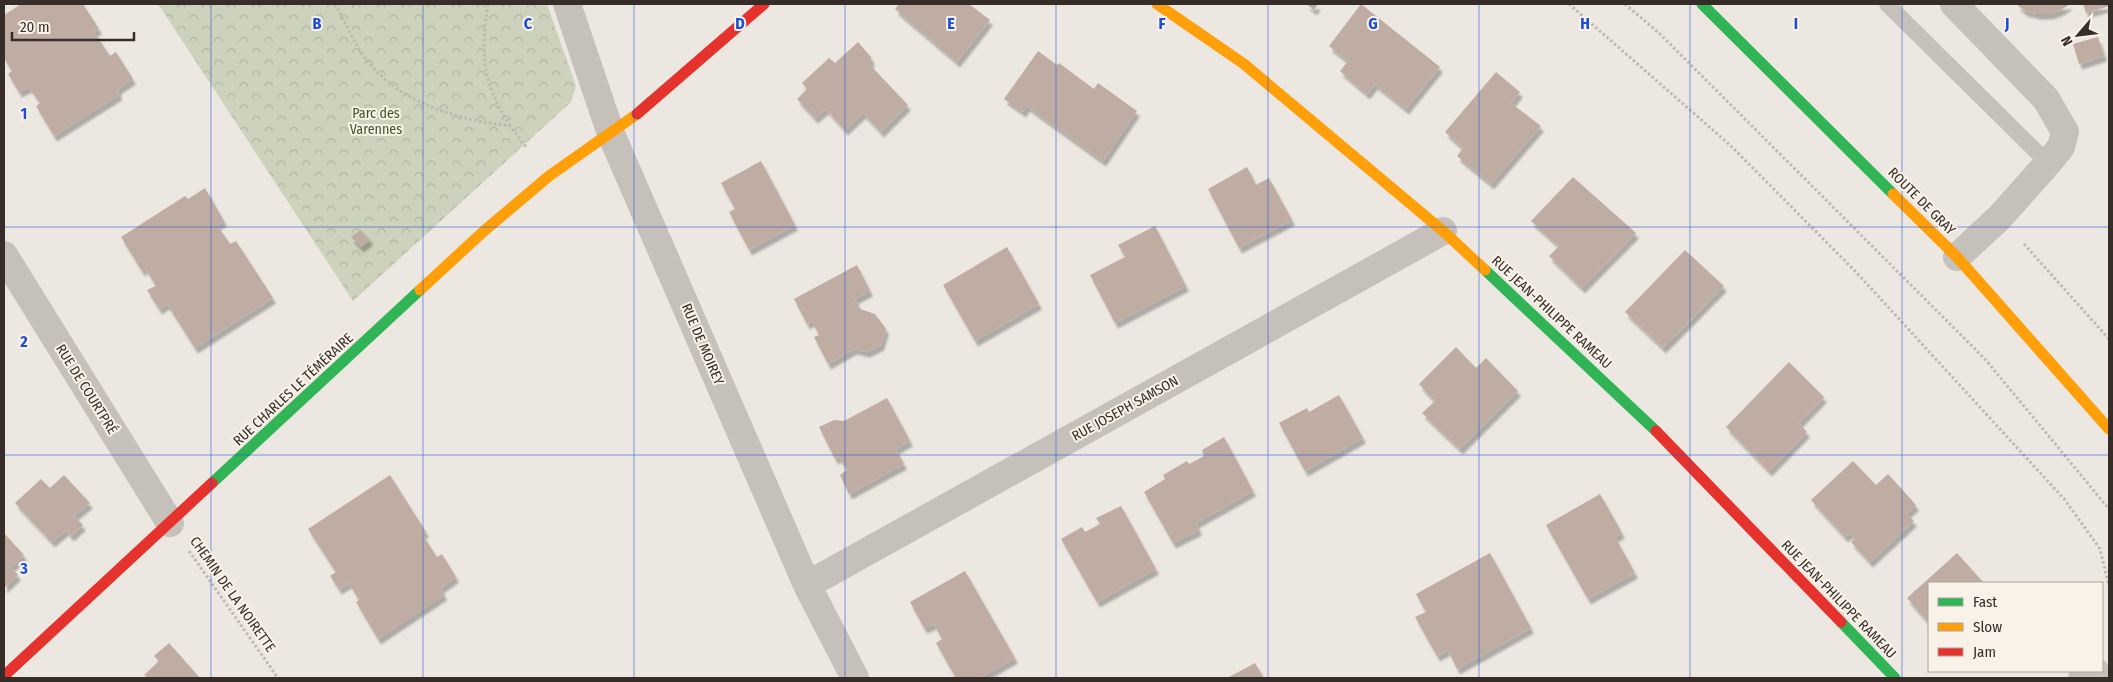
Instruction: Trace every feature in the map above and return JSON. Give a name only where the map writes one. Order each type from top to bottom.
[{"type":"street","name":"RUE DE MOIREY","points":[[567,4],[611,134],[807,585],[855,678]]},
{"type":"street","points":[[611,134],[650,106],[764,4]]},
{"type":"street","name":"RUE JEAN-PHILIPPE RAMEAU","points":[[1157,4],[1244,64],[1443,231],[1636,411],[1895,678]]},
{"type":"street","name":"ROUTE DE GRAY","points":[[1702,4],[1957,257],[2109,429]]},
{"type":"street","points":[[1954,4],[2046,99],[2065,132],[2061,147],[2048,163],[2000,217],[1957,257]]},
{"type":"street","name":"RUE CHARLES LE TÉMÉRAIRE","points":[[4,676],[484,231],[549,176],[611,134]]},
{"type":"street","name":"RUE JOSEPH SAMSON","points":[[807,585],[1443,231]]},
{"type":"street","name":"RUE DE COURTPRÉ","points":[[4,255],[170,523]]},
{"type":"street","points":[[2082,678],[2094,672]]},
{"type":"lane","points":[[1887,4],[2048,163]]},
{"type":"path","points":[[335,4],[369,63],[404,94],[423,105],[445,113],[470,120],[510,126]]},
{"type":"path","points":[[488,4],[482,52],[490,89],[510,126],[549,176]]},
{"type":"path","points":[[1569,4],[1730,145],[1856,272],[2065,500],[2100,549],[2109,586]]},
{"type":"path","points":[[1625,4],[1659,32],[1985,359],[2109,509]]},
{"type":"path","points":[[2000,217],[2109,339]]},
{"type":"path","name":"CHEMIN DE LA NOIRETTE","points":[[170,523],[278,678]]},
{"type":"green space","name":"Parc des Varennes","points":[[158,4],[547,4],[576,86],[571,102],[353,301]]},
{"type":"building","points":[[21,4],[83,4],[99,29],[94,32],[110,56],[116,52],[133,79],[118,89],[119,95],[54,136],[36,106],[40,103],[29,87],[19,92],[8,74],[12,71],[4,58],[4,15]]},
{"type":"building","points":[[899,4],[969,4],[990,20],[957,62],[895,9]]},
{"type":"building","points":[[1306,4],[1318,4],[1314,10]]},
{"type":"building","points":[[1361,4],[1440,67],[1406,109],[1375,84],[1367,94],[1340,71],[1348,61],[1329,46]]},
{"type":"building","points":[[2016,4],[2070,4],[2050,14],[2037,14],[2025,11]]},
{"type":"building","points":[[2083,4],[2109,4],[2109,6],[2086,13]]},
{"type":"building","points":[[2098,37],[2104,56],[2079,64],[2073,44]]},
{"type":"building","points":[[858,42],[871,57],[871,66],[908,105],[881,132],[863,113],[845,130],[826,109],[815,118],[797,99],[807,89],[802,83],[829,58],[835,63]]},
{"type":"building","points":[[1038,51],[1057,65],[1059,63],[1094,89],[1098,83],[1137,111],[1103,161],[1027,106],[1023,112],[1004,99]]},
{"type":"building","points":[[1496,72],[1520,92],[1511,103],[1541,126],[1491,184],[1457,156],[1463,148],[1445,132]]},
{"type":"building","points":[[761,161],[795,225],[749,250],[729,212],[735,209],[721,183]]},
{"type":"building","points":[[1247,167],[1256,185],[1269,178],[1292,220],[1239,248],[1208,189]]},
{"type":"building","points":[[1573,177],[1636,233],[1582,288],[1549,256],[1559,246],[1531,221]]},
{"type":"building","points":[[205,188],[224,221],[217,225],[230,244],[236,241],[273,298],[195,348],[167,304],[159,309],[147,290],[156,286],[145,268],[142,271],[121,237],[185,196],[188,199]]},
{"type":"building","points":[[1155,226],[1186,286],[1115,323],[1090,275],[1125,257],[1118,245]]},
{"type":"building","points":[[361,230],[370,240],[361,247],[351,237]]},
{"type":"building","points":[[1007,247],[1039,304],[975,341],[943,285]]},
{"type":"building","points":[[1685,250],[1724,286],[1663,348],[1625,312]]},
{"type":"building","points":[[857,265],[870,291],[855,299],[860,309],[875,314],[886,329],[881,345],[867,352],[854,349],[828,364],[814,337],[819,335],[812,321],[807,324],[794,299]]},
{"type":"building","points":[[1456,347],[1476,368],[1486,358],[1518,391],[1460,449],[1422,413],[1435,401],[1419,384]]},
{"type":"building","points":[[1789,362],[1824,397],[1799,423],[1807,432],[1769,471],[1726,427]]},
{"type":"building","points":[[1339,395],[1363,438],[1305,471],[1279,423],[1307,408],[1309,412]]},
{"type":"building","points":[[887,398],[910,441],[896,449],[904,464],[849,494],[840,475],[847,470],[839,457],[835,459],[819,427],[834,420],[844,421]]},
{"type":"building","points":[[1224,437],[1253,491],[1196,523],[1199,530],[1173,543],[1144,492],[1165,479],[1163,475],[1187,461],[1189,464],[1204,456],[1202,450]]},
{"type":"building","points":[[1853,461],[1876,485],[1888,474],[1916,505],[1907,514],[1914,521],[1870,562],[1851,542],[1855,538],[1850,533],[1845,537],[1811,500]]},
{"type":"building","points":[[64,475],[90,503],[74,516],[83,525],[71,536],[66,530],[52,542],[15,503],[41,479],[50,488]]},
{"type":"building","points":[[390,475],[426,532],[422,534],[437,557],[442,554],[456,577],[441,588],[444,595],[378,639],[356,602],[359,600],[349,583],[339,589],[330,576],[336,572],[308,529]]},
{"type":"building","points":[[1600,494],[1622,533],[1615,537],[1635,573],[1588,599],[1546,525]]},
{"type":"building","points":[[1121,506],[1156,569],[1097,602],[1061,539],[1082,527],[1085,532],[1100,524],[1096,518]]},
{"type":"building","points":[[4,533],[24,555],[11,567],[18,575],[4,588]]},
{"type":"building","points":[[1490,553],[1531,628],[1457,669],[1448,650],[1437,656],[1415,617],[1426,612],[1416,594]]},
{"type":"building","points":[[1957,553],[1983,582],[1928,582],[1928,622],[1907,598]]},
{"type":"building","points":[[965,571],[1015,658],[980,678],[956,678],[936,643],[942,639],[934,624],[924,628],[910,602]]},
{"type":"building","points":[[169,643],[200,678],[148,678],[144,675],[159,661],[154,656]]},
{"type":"building","points":[[1255,663],[1264,678],[1229,677]]},
{"type":"traffic: fast","points":[[1702,4],[1893,194]]},
{"type":"traffic: fast","points":[[1485,270],[1656,431]]},
{"type":"traffic: fast","points":[[212,483],[420,290]]},
{"type":"traffic: fast","points":[[1841,622],[1895,678]]},
{"type":"traffic: slow","points":[[1157,4],[1244,64],[1443,231],[1485,270]]},
{"type":"traffic: slow","points":[[420,290],[484,231],[549,176],[637,114]]},
{"type":"traffic: slow","points":[[1893,194],[1957,257],[2109,429]]},
{"type":"traffic: jam","points":[[637,114],[764,4]]},
{"type":"traffic: jam","points":[[1656,431],[1841,622]]},
{"type":"traffic: jam","points":[[4,676],[212,483]]}]
